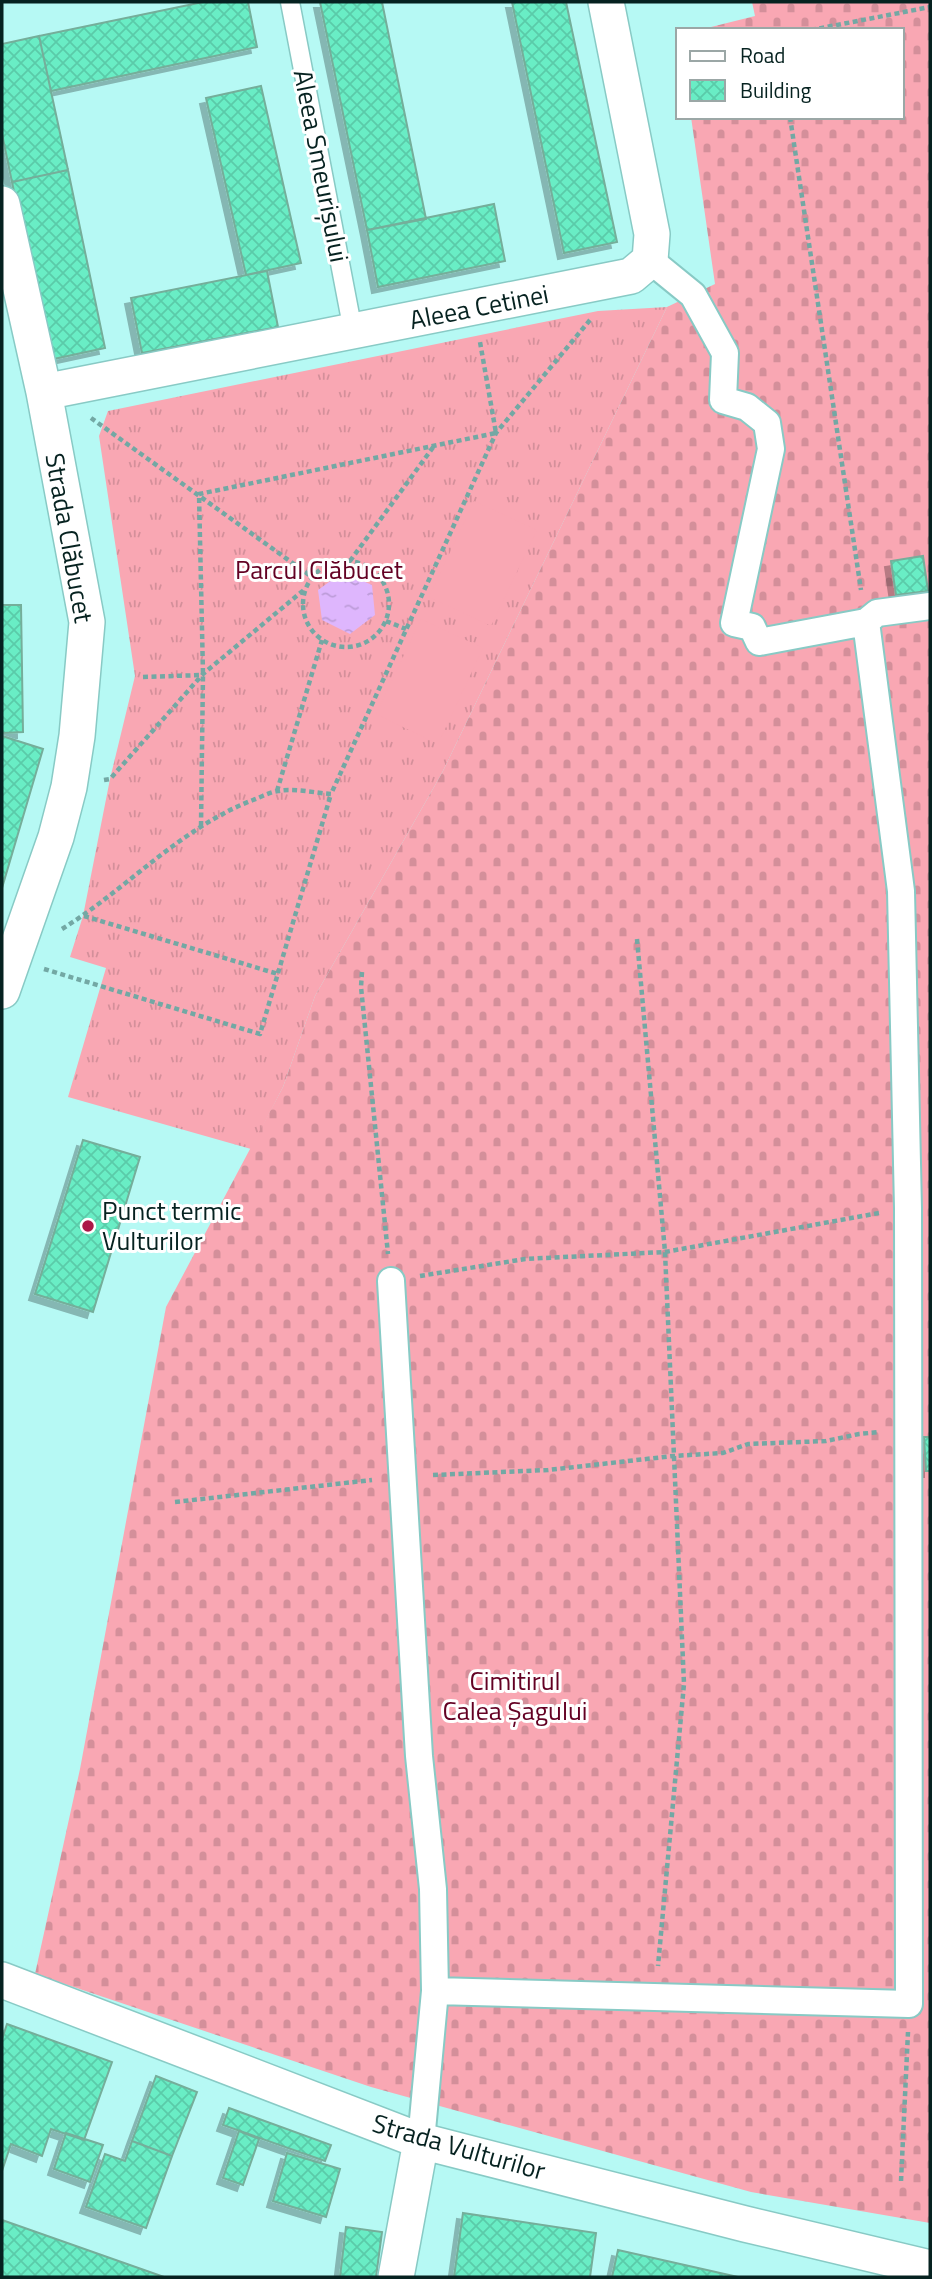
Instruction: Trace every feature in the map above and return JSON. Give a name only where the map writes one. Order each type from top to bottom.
[{"type":"street","points":[[606,2],[652,234],[641,268],[693,295],[725,353],[723,400],[747,407],[767,423],[771,449],[734,623],[752,627],[759,642],[866,622],[877,613],[930,606]]},
{"type":"street","name":"Strada Clăbucet","points":[[2,204],[6,249],[44,392],[87,622],[78,736],[69,787],[56,836],[7,975]]},
{"type":"street","name":"Aleea Cetinei","points":[[44,392],[353,331],[641,268]]},
{"type":"street","points":[[435,1991],[909,2004],[907,1431],[919,1205],[901,891],[866,622]]},
{"type":"street","points":[[391,1281],[419,1756],[433,1889],[435,1991],[421,2141],[396,2277]]},
{"type":"street","name":"Strada Vulturilor","points":[[2,1980],[421,2141],[930,2268]]},
{"type":"lane","name":"Aleea Smeurișului","points":[[290,2],[353,331]]},
{"type":"path","points":[[821,28],[930,7]]},
{"type":"path","points":[[790,119],[866,622]]},
{"type":"path","points":[[7,975],[260,1034],[331,794],[496,433],[598,311],[641,268]]},
{"type":"path","points":[[480,342],[496,433]]},
{"type":"path","points":[[44,392],[103,424],[312,577]]},
{"type":"path","points":[[199,494],[496,433]]},
{"type":"path","points":[[350,561],[434,446]]},
{"type":"path","points":[[199,494],[203,674],[201,826]]},
{"type":"path","points":[[69,787],[110,779],[203,674],[305,589],[312,577],[323,568],[336,562],[364,564],[384,582],[389,594],[390,608],[380,632],[359,646],[333,646],[321,640],[307,623],[303,601],[305,589]]},
{"type":"path","points":[[386,621],[405,629]]},
{"type":"path","points":[[277,791],[321,640]]},
{"type":"path","points":[[143,677],[203,674]]},
{"type":"path","points":[[60,931],[83,916],[131,876],[201,826],[230,809],[277,791],[331,794]]},
{"type":"path","points":[[83,916],[278,974]]},
{"type":"path","points":[[637,939],[665,1252],[684,1684],[656,1999]]},
{"type":"path","points":[[362,972],[362,1000],[391,1281],[525,1259],[665,1252],[919,1205]]},
{"type":"path","points":[[175,1502],[402,1476],[548,1470],[723,1453],[748,1444],[826,1441],[859,1434],[907,1431]]},
{"type":"path","points":[[901,2181],[909,2004]]},
{"type":"green space","name":"Cimitirul Calea Șagului","points":[[752,2],[930,2],[930,2223],[751,2192],[371,2087],[35,1974],[80,1769],[166,1307],[283,1087],[315,996],[442,773],[667,307],[715,284],[691,119],[904,119],[904,28],[707,28],[755,16]]},
{"type":"green space","name":"Parcul Clăbucet","points":[[667,307],[442,773],[315,996],[283,1087],[251,1149],[68,1097],[106,968],[70,957],[83,916],[110,779],[135,676],[99,436],[108,411],[598,311]]},
{"type":"green space","points":[[474,501],[537,530],[491,626],[429,597]]},
{"type":"green space","points":[[421,619],[483,648],[438,744],[376,714]]},
{"type":"water","points":[[343,572],[372,585],[375,615],[350,634],[322,620],[318,590]]},
{"type":"building","points":[[203,2],[248,2],[257,47],[51,91],[39,36]]},
{"type":"building","points":[[320,2],[382,2],[426,219],[367,230]]},
{"type":"building","points":[[512,2],[566,2],[617,242],[564,253]]},
{"type":"building","points":[[39,36],[68,170],[12,182],[2,134],[2,44]]},
{"type":"building","points":[[261,86],[301,263],[246,275],[206,98]]},
{"type":"building","points":[[68,170],[105,348],[49,360],[12,182]]},
{"type":"building","points":[[494,204],[505,261],[378,287],[367,230]]},
{"type":"building","points":[[267,271],[278,327],[142,353],[131,298]]},
{"type":"building","points":[[923,556],[928,591],[896,595],[891,561]]},
{"type":"building","points":[[2,605],[21,605],[23,732],[2,733]]},
{"type":"building","points":[[2,736],[43,749],[2,888]]},
{"type":"building","name":"Punct termic Vulturilor","points":[[83,1140],[140,1157],[93,1312],[35,1294]]},
{"type":"building","points":[[924,1437],[930,1437],[930,1471],[926,1471]]},
{"type":"building","points":[[7,2024],[112,2062],[84,2140],[51,2129],[42,2156],[11,2144],[2,2171],[2,2039]]},
{"type":"building","points":[[156,2076],[197,2092],[172,2156],[132,2141]]},
{"type":"building","points":[[229,2108],[331,2145],[325,2161],[223,2125]]},
{"type":"building","points":[[239,2131],[259,2139],[243,2185],[223,2178]]},
{"type":"building","points":[[66,2133],[103,2145],[90,2182],[54,2169]]},
{"type":"building","points":[[132,2141],[172,2156],[146,2228],[86,2207],[105,2154],[125,2161]]},
{"type":"building","points":[[287,2153],[340,2169],[326,2217],[273,2201]]},
{"type":"building","points":[[463,2213],[596,2233],[590,2277],[454,2277]]},
{"type":"building","points":[[2,2220],[164,2277],[2,2277]]},
{"type":"building","points":[[346,2227],[382,2232],[376,2277],[340,2277]]},
{"type":"building","points":[[618,2250],[738,2277],[612,2277]]},
{"type":"place","name":"Punct termic Vulturilor","points":[[88,1226]]}]
